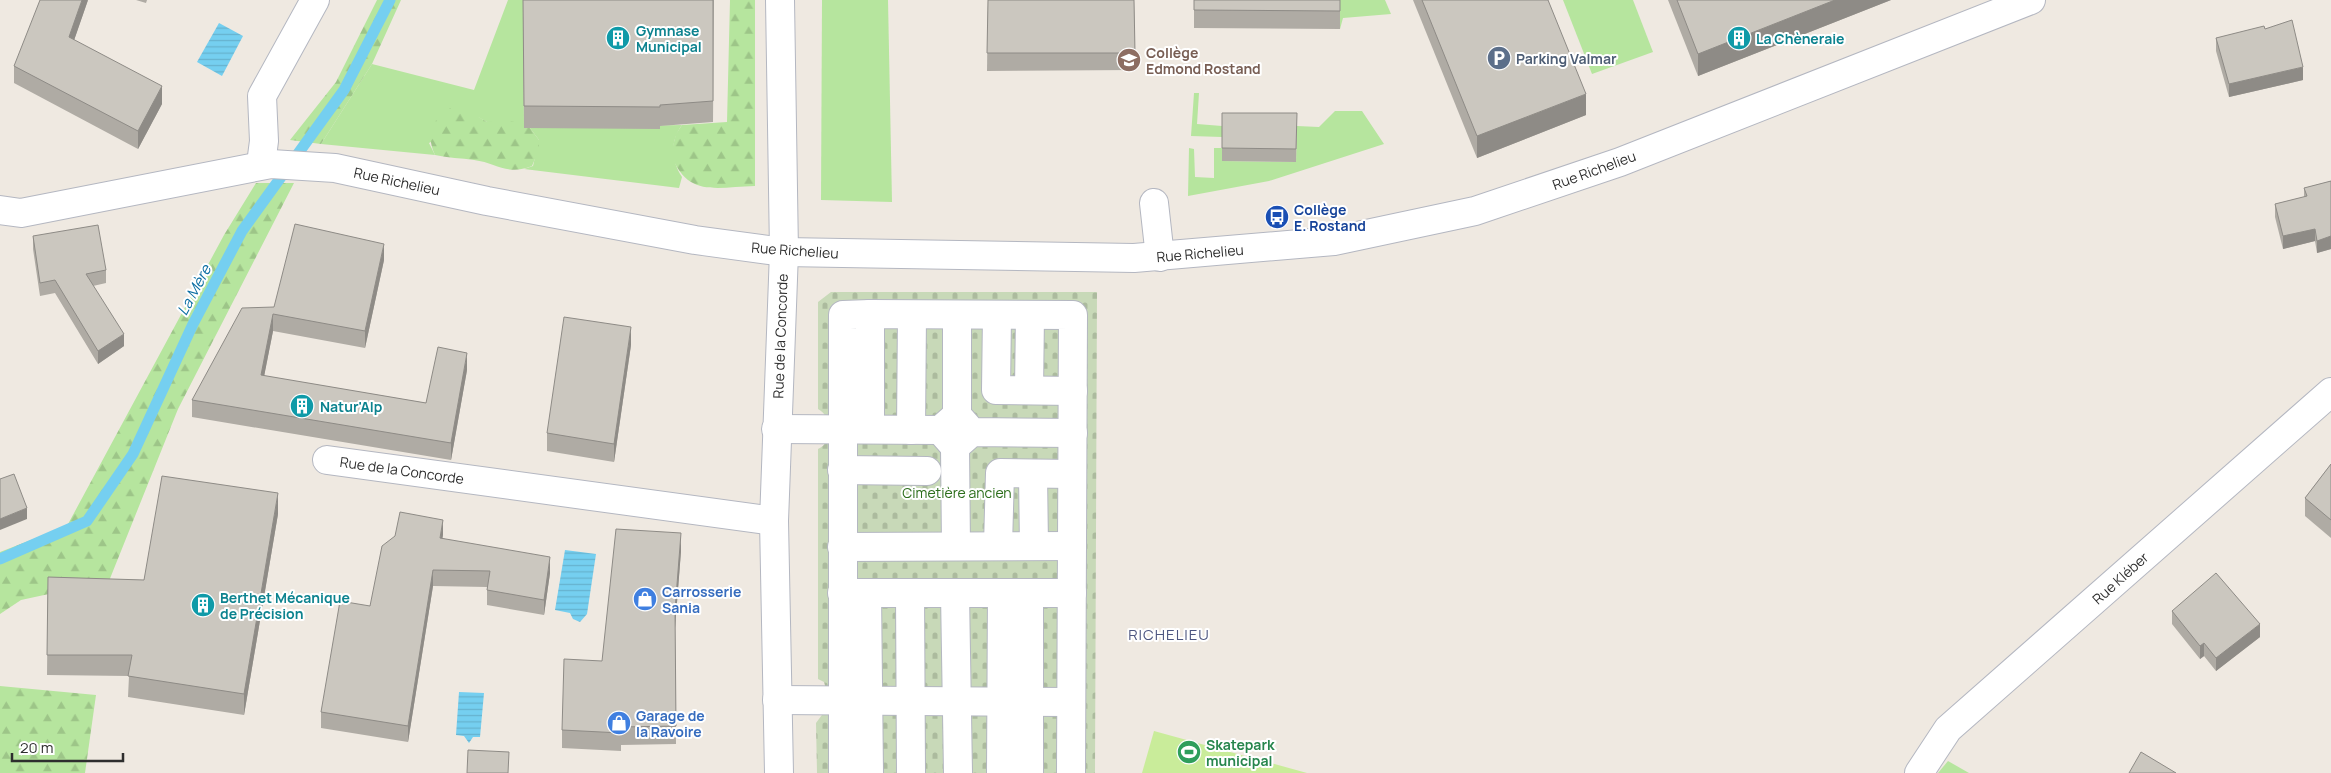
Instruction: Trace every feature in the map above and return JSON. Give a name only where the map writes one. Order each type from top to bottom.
[{"type":"street","points":[[0,210],[21,213],[266,164],[262,96],[315,0]]},
{"type":"street","name":"Rue de la Concorde","points":[[779,773],[774,521],[784,252],[780,0]]},
{"type":"street","name":"Rue Richelieu","points":[[266,164],[335,168],[487,201],[685,238],[784,252],[1160,257],[1334,241],[1475,211],[1620,162],[2030,0]]},
{"type":"street","points":[[1154,203],[1160,257]]},
{"type":"street","points":[[870,314],[870,429]]},
{"type":"street","points":[[869,773],[869,701],[855,593],[842,546],[842,315],[870,314],[1073,315],[1071,773]]},
{"type":"street","points":[[911,430],[912,315]]},
{"type":"street","points":[[956,546],[958,315]]},
{"type":"street","points":[[997,315],[996,390],[1073,391]]},
{"type":"street","points":[[1029,390],[1030,315]]},
{"type":"street","name":"Rue Kléber","points":[[1919,773],[1948,729],[2331,392]]},
{"type":"street","points":[[776,429],[1073,433]]},
{"type":"street","name":"Rue de la Concorde","points":[[326,460],[774,521]]},
{"type":"street","points":[[842,470],[927,471]]},
{"type":"street","points":[[998,546],[1000,473],[1072,474]]},
{"type":"street","points":[[1034,474],[1034,546]]},
{"type":"street","points":[[842,546],[1072,546]]},
{"type":"street","points":[[855,593],[1072,593]]},
{"type":"street","points":[[842,773],[842,701],[855,593]]},
{"type":"street","points":[[910,593],[911,773]]},
{"type":"street","points":[[955,593],[958,773]]},
{"type":"street","points":[[1001,773],[1002,594]]},
{"type":"street","points":[[1029,773],[1030,594]]},
{"type":"street","points":[[778,700],[1071,702]]},
{"type":"green space","points":[[377,0],[401,0],[372,64],[321,144],[290,140],[336,82]]},
{"type":"green space","points":[[508,0],[523,0],[524,128],[487,122],[478,117],[429,143],[435,155],[321,144],[372,64],[474,90]]},
{"type":"green space","points":[[730,0],[755,0],[755,186],[704,187],[694,184],[685,178],[671,154],[676,134],[682,125],[727,122]]},
{"type":"green space","points":[[822,0],[888,0],[892,202],[821,200]]},
{"type":"green space","points":[[1340,0],[1385,0],[1391,14],[1343,18],[1340,29]]},
{"type":"green space","points":[[1563,0],[1633,0],[1653,52],[1592,74]]},
{"type":"green space","points":[[1194,93],[1199,93],[1197,124],[1222,126],[1222,137],[1191,136]]},
{"type":"green space","points":[[452,107],[467,110],[487,122],[512,121],[530,128],[539,140],[539,149],[532,166],[516,170],[469,159],[435,155],[431,140],[432,127],[440,116]]},
{"type":"green space","points":[[1335,111],[1362,111],[1384,144],[1269,181],[1188,196],[1189,148],[1194,149],[1195,177],[1214,178],[1214,148],[1222,148],[1222,161],[1296,162],[1297,126],[1319,127]]},
{"type":"green space","points":[[682,125],[675,137],[673,151],[678,171],[682,177],[679,188],[524,169],[533,166],[539,140],[530,128]]},
{"type":"green space","points":[[256,183],[294,183],[178,409],[109,581],[21,600],[0,614],[0,552],[67,526],[224,235]]},
{"type":"green space","name":"Cimetière ancien","points":[[831,292],[1097,292],[1095,773],[817,773],[816,723],[827,708],[828,696],[824,682],[818,679],[818,449],[827,441],[830,429],[827,418],[818,409],[818,302]]},
{"type":"green space","points":[[0,686],[96,695],[85,773],[0,773]]},
{"type":"green space","name":"Skatepark municipal","points":[[1154,731],[1307,773],[1142,773]]},
{"type":"green space","points":[[1948,761],[1969,773],[1938,773]]},
{"type":"water","points":[[219,23],[243,36],[222,76],[197,62]]},
{"type":"water","points":[[565,550],[596,554],[587,614],[580,622],[573,619],[570,613],[555,610]]},
{"type":"water","points":[[459,692],[484,693],[480,737],[473,737],[469,743],[464,736],[456,735]]},
{"type":"building","points":[[40,0],[82,0],[69,37],[162,86],[138,131],[14,66]]},
{"type":"building","name":"Gymnase Municipal","points":[[523,0],[713,0],[713,101],[660,105],[660,107],[524,106]]},
{"type":"building","points":[[988,0],[1134,0],[1135,53],[987,53]]},
{"type":"building","points":[[1194,0],[1340,0],[1340,11],[1194,10]]},
{"type":"building","name":"Parking Valmar","points":[[1422,0],[1548,0],[1586,94],[1477,136]]},
{"type":"building","points":[[1677,0],[1835,0],[1698,54]]},
{"type":"building","points":[[2292,20],[2303,67],[2229,84],[2216,38],[2264,26],[2265,29]]},
{"type":"building","points":[[1222,113],[1297,113],[1296,149],[1222,148]]},
{"type":"building","points":[[2331,181],[2331,236],[2317,241],[2315,229],[2283,236],[2275,204],[2307,196],[2304,188]]},
{"type":"building","points":[[295,224],[384,244],[365,331],[273,314],[261,375],[426,403],[438,347],[467,353],[451,443],[192,400],[242,308],[274,307]]},
{"type":"building","points":[[98,225],[106,270],[86,274],[124,334],[98,351],[55,280],[40,283],[33,236]]},
{"type":"building","points":[[564,317],[631,327],[614,444],[547,433]]},
{"type":"building","points":[[2331,464],[2331,520],[2305,498]]},
{"type":"building","points":[[14,474],[27,508],[0,519],[0,479]]},
{"type":"building","name":"Berthet Mécanique de Précision","points":[[162,476],[278,493],[244,694],[128,676],[132,655],[47,655],[48,577],[144,580]]},
{"type":"building","points":[[400,512],[443,520],[440,538],[550,557],[544,600],[487,590],[490,571],[433,570],[408,726],[321,712],[340,601],[370,606],[382,546],[395,536]]},
{"type":"building","points":[[616,529],[681,533],[675,610],[676,726],[621,727],[621,733],[562,730],[564,659],[602,661]]},
{"type":"building","points":[[2216,573],[2260,624],[2216,658],[2204,643],[2200,646],[2172,611]]},
{"type":"building","points":[[468,750],[509,752],[508,773],[467,773]]},
{"type":"building","points":[[2141,752],[2176,773],[2129,773]]},
{"type":"waterway","name":"La Mère","points":[[0,559],[87,521],[133,454],[193,324],[242,231],[344,90],[390,0]]},
{"type":"place","name":"Gymnase Municipal","points":[[618,38]]},
{"type":"place","name":"La Chèneraie","points":[[1739,38]]},
{"type":"place","name":"Parking Valmar","points":[[1499,58]]},
{"type":"place","name":"Collège Edmond Rostand","points":[[1129,60]]},
{"type":"place","name":"Collège E. Rostand","points":[[1277,217]]},
{"type":"place","name":"Natur'Alp","points":[[302,406]]},
{"type":"place","name":"Carrosserie Sania","points":[[645,599]]},
{"type":"place","name":"Berthet Mécanique de Précision","points":[[203,605]]},
{"type":"place","name":"Garage de la Ravoire","points":[[619,723]]},
{"type":"place","name":"Skatepark municipal","points":[[1189,752]]},
{"type":"district","name":"RICHELIEU","points":[[1169,634]]}]
